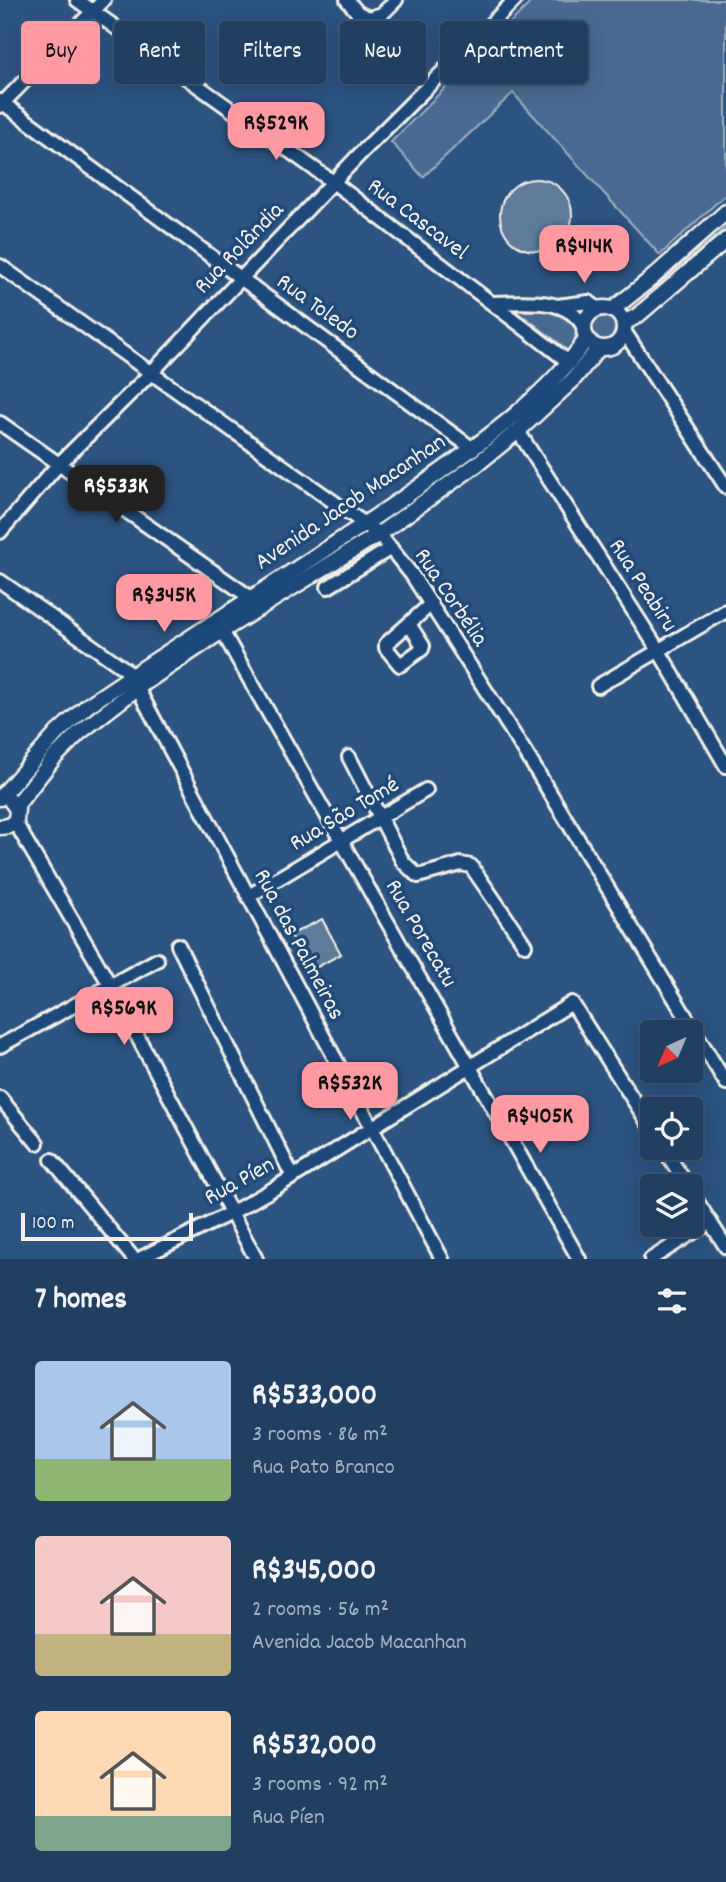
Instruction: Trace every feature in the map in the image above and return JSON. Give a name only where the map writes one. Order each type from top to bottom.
[{"type":"main road","points":[[726,212],[652,278],[605,309],[587,317],[585,333],[592,345],[607,348],[617,344],[624,327],[726,240]]},
{"type":"main road","points":[[605,309],[620,316],[624,327]]},
{"type":"main road","name":"Avenida Jacob Macanhan","points":[[16,806],[53,759],[134,682],[251,597],[365,525],[473,449],[570,363],[585,333]]},
{"type":"main road","name":"Avenida Jacob Macanhan","points":[[0,799],[57,733],[87,706],[222,631],[379,534],[476,465],[518,431],[586,367],[599,348]]},
{"type":"main road","points":[[0,799],[8,800],[16,806],[17,816],[4,827]]},
{"type":"street","name":"Rua Cascavel","points":[[77,0],[333,182],[570,363]]},
{"type":"street","points":[[1,103],[104,0]]},
{"type":"street","points":[[347,0],[358,13],[369,18],[382,14],[396,0]]},
{"type":"street","name":"Rua Rolândia","points":[[0,532],[58,465],[150,374],[333,182],[515,0]]},
{"type":"street","name":"Rua Toledo","points":[[1,103],[473,449]]},
{"type":"street","name":"Rua Corbélia","points":[[0,266],[379,534],[412,575],[527,755],[726,1083]]},
{"type":"street","points":[[557,306],[589,302],[605,309]]},
{"type":"street","points":[[492,303],[542,303],[557,306],[574,314],[585,333]]},
{"type":"street","points":[[624,327],[726,487]]},
{"type":"street","points":[[0,423],[251,597]]},
{"type":"street","name":"Rua Peabiru","points":[[518,431],[659,651],[726,766]]},
{"type":"street","points":[[328,587],[391,548]]},
{"type":"street","points":[[0,581],[125,669],[134,682]]},
{"type":"street","points":[[409,624],[431,604]]},
{"type":"street","points":[[598,686],[726,611]]},
{"type":"street","name":"Rua Porecatu","points":[[222,631],[579,1259]]},
{"type":"street","name":"Rua das Palmeiras","points":[[134,682],[442,1259]]},
{"type":"street","points":[[349,757],[403,862],[418,876],[461,864],[471,866],[525,945]]},
{"type":"street","name":"Rua São Tomé","points":[[248,897],[426,790]]},
{"type":"street","points":[[4,827],[110,985],[256,1259]]},
{"type":"street","points":[[178,945],[293,1177]]},
{"type":"street","points":[[0,1046],[157,960]]},
{"type":"street","name":"Rua Píen","points":[[136,1259],[231,1213],[293,1177],[572,1003],[640,1110]]},
{"type":"street","points":[[0,1098],[37,1143]]},
{"type":"street","points":[[51,1160],[136,1259]]},
{"type":"street","points":[[703,1211],[726,1247]]},
{"type":"street","points":[[651,1259],[710,1222]]},
{"type":"shaded area","points":[[533,0],[726,0],[726,194],[660,255],[513,93],[423,177],[391,142],[449,84],[588,84],[588,21],[512,21]]},
{"type":"shaded area","points":[[726,227],[726,232],[633,315],[622,306],[649,292]]},
{"type":"shaded area","points":[[561,311],[575,323],[571,348],[565,354],[563,346],[525,317],[516,319],[515,312]]},
{"type":"shaded area","points":[[603,316],[612,319],[615,328],[612,337],[603,340],[594,337],[591,328],[594,319]]},
{"type":"shaded area","points":[[584,349],[592,353],[515,426],[468,464],[376,525]]},
{"type":"building","points":[[536,179],[556,185],[566,195],[572,215],[566,235],[556,245],[536,251],[516,245],[506,235],[500,215],[506,195],[516,185]]},
{"type":"building","points":[[322,919],[341,954],[310,971],[300,959],[302,957],[290,935]]}]
